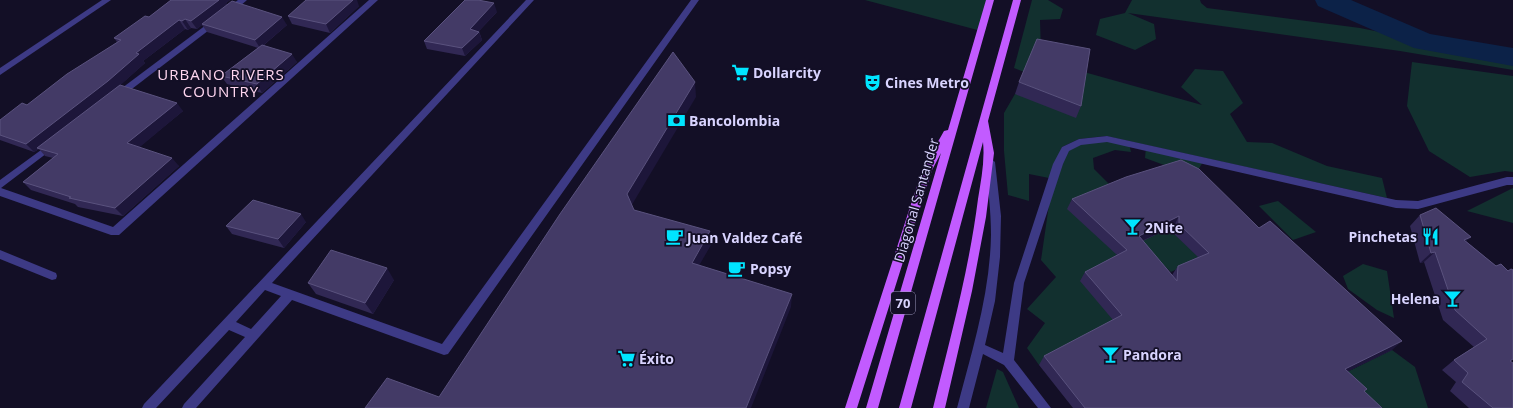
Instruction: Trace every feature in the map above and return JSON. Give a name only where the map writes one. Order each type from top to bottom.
[{"type":"main road","name":"Diagonal Santander","points":[[872,408],[990,0]]},
{"type":"main road","name":"70","points":[[905,408],[962,206],[984,118],[1017,0]]},
{"type":"main road","points":[[851,408],[928,170],[956,115]]},
{"type":"main road","points":[[939,408],[978,236],[989,153],[984,118]]},
{"type":"street","points":[[0,72],[107,0]]},
{"type":"street","points":[[112,99],[243,0]]},
{"type":"street","points":[[0,192],[115,232],[374,0]]},
{"type":"street","points":[[148,408],[530,0]]},
{"type":"street","points":[[264,285],[444,350],[695,0]]},
{"type":"street","points":[[0,185],[62,137]]},
{"type":"street","points":[[1008,361],[1019,283],[1050,184],[1065,149],[1079,142],[1108,139],[1396,204],[1418,205],[1507,180],[1513,181]]},
{"type":"street","points":[[963,408],[979,347],[991,291],[996,235],[989,153]]},
{"type":"street","points":[[1418,205],[1430,215]]},
{"type":"street","points":[[0,254],[52,276]]},
{"type":"street","points":[[188,408],[290,294]]},
{"type":"street","points":[[228,324],[253,335]]},
{"type":"street","points":[[979,347],[1008,361],[1045,408]]},
{"type":"green space","points":[[865,0],[992,0],[985,32]]},
{"type":"green space","points":[[1032,0],[1048,0],[1063,9],[1060,19],[1040,20],[1041,52],[1024,72],[1014,68]]},
{"type":"green space","points":[[1132,0],[1200,0],[1201,3],[1207,8],[1360,28],[1513,59],[1513,70],[1400,51],[1128,13],[1154,24],[1156,39],[1135,50],[1096,35],[1100,19],[1125,13]]},
{"type":"green space","points":[[1412,62],[1513,76],[1513,172],[1505,171],[1470,177],[1429,151],[1407,106]]},
{"type":"green space","points":[[1195,69],[1223,71],[1243,103],[1230,114],[1247,142],[1272,143],[1327,166],[1382,178],[1387,198],[1106,136],[1079,139],[1062,147],[1049,178],[1029,174],[1029,201],[1008,195],[1004,151],[1004,113],[1015,94],[1084,72],[1202,105],[1181,87]]},
{"type":"green space","points":[[1092,140],[1129,144],[1131,152],[1115,150],[1093,158],[1094,169],[1114,189],[1116,254],[1122,259],[1114,320],[1077,345],[1039,365],[1027,348],[1045,323],[1027,309],[1056,277],[1041,260],[1051,191],[1066,151]]},
{"type":"green space","points":[[1146,147],[1204,160],[1193,179],[1175,169],[1145,158]]},
{"type":"green space","points":[[1513,188],[1513,223],[1467,211]]},
{"type":"green space","points":[[1278,201],[1316,232],[1293,240],[1259,206]]},
{"type":"green space","points":[[1168,228],[1200,258],[1171,272],[1139,242]]},
{"type":"green space","points":[[1363,264],[1387,271],[1394,318],[1377,310],[1348,289],[1343,276]]},
{"type":"green space","points":[[1392,350],[1415,367],[1428,408],[1365,408],[1347,372]]},
{"type":"green space","points":[[997,369],[1003,372],[1019,408],[986,408]]},
{"type":"building","points":[[171,0],[219,0],[191,21],[185,19],[182,21],[179,20],[136,53],[139,54],[108,81],[26,144],[0,135],[0,120],[22,103],[27,105],[67,74],[121,40],[114,38],[145,16],[149,17]]},
{"type":"building","points":[[306,0],[353,0],[326,24],[288,16]]},
{"type":"building","points":[[465,0],[478,0],[494,3],[470,29],[479,32],[462,48],[424,41]]},
{"type":"building","points":[[232,1],[282,17],[255,40],[202,24]]},
{"type":"building","points":[[1037,39],[1090,49],[1081,106],[1019,82]]},
{"type":"building","points":[[262,45],[292,54],[257,84],[221,76]]},
{"type":"building","name":"Éxito","points":[[673,52],[695,82],[627,194],[634,210],[710,231],[692,263],[792,294],[746,408],[365,408],[387,378],[439,397],[560,214]]},
{"type":"building","points":[[120,85],[177,103],[127,143],[172,158],[115,208],[69,198],[71,197],[23,182],[58,154],[37,148]]},
{"type":"building","points":[[1181,160],[1199,169],[1259,228],[1270,221],[1402,341],[1345,369],[1367,389],[1364,391],[1382,408],[1085,408],[1044,356],[1122,315],[1085,272],[1127,250],[1072,199],[1126,177]],"holes":[[[1179,216],[1179,224],[1209,253],[1178,266],[1177,281],[1139,236]]]},
{"type":"building","points":[[253,200],[301,214],[278,239],[226,226]]},
{"type":"building","points":[[1436,208],[1471,237],[1464,240],[1496,266],[1501,264],[1508,271],[1511,269],[1513,270],[1513,359],[1510,361],[1513,363],[1513,408],[1493,408],[1462,382],[1468,373],[1454,360],[1487,339],[1455,310],[1435,252],[1431,253],[1420,215]]},
{"type":"building","points":[[331,250],[387,268],[365,303],[308,283]]},
{"type":"waterway","points":[[1328,0],[1424,42],[1513,57]]},
{"type":"place","name":"Dollarcity","points":[[740,72]]},
{"type":"place","name":"Cines Metro","points":[[872,82]]},
{"type":"place","name":"Bancolombia","points":[[676,120]]},
{"type":"place","name":"2Nite","points":[[1132,227]]},
{"type":"place","name":"Pinchetas","points":[[1430,236]]},
{"type":"place","name":"Juan Valdez Café","points":[[674,237]]},
{"type":"place","name":"Popsy","points":[[737,268]]},
{"type":"place","name":"Helena","points":[[1453,298]]},
{"type":"place","name":"Pandora","points":[[1110,354]]},
{"type":"place","name":"Éxito","points":[[626,358]]},
{"type":"district","name":"URBANO RIVERS COUNTRY","points":[[221,82]]}]
